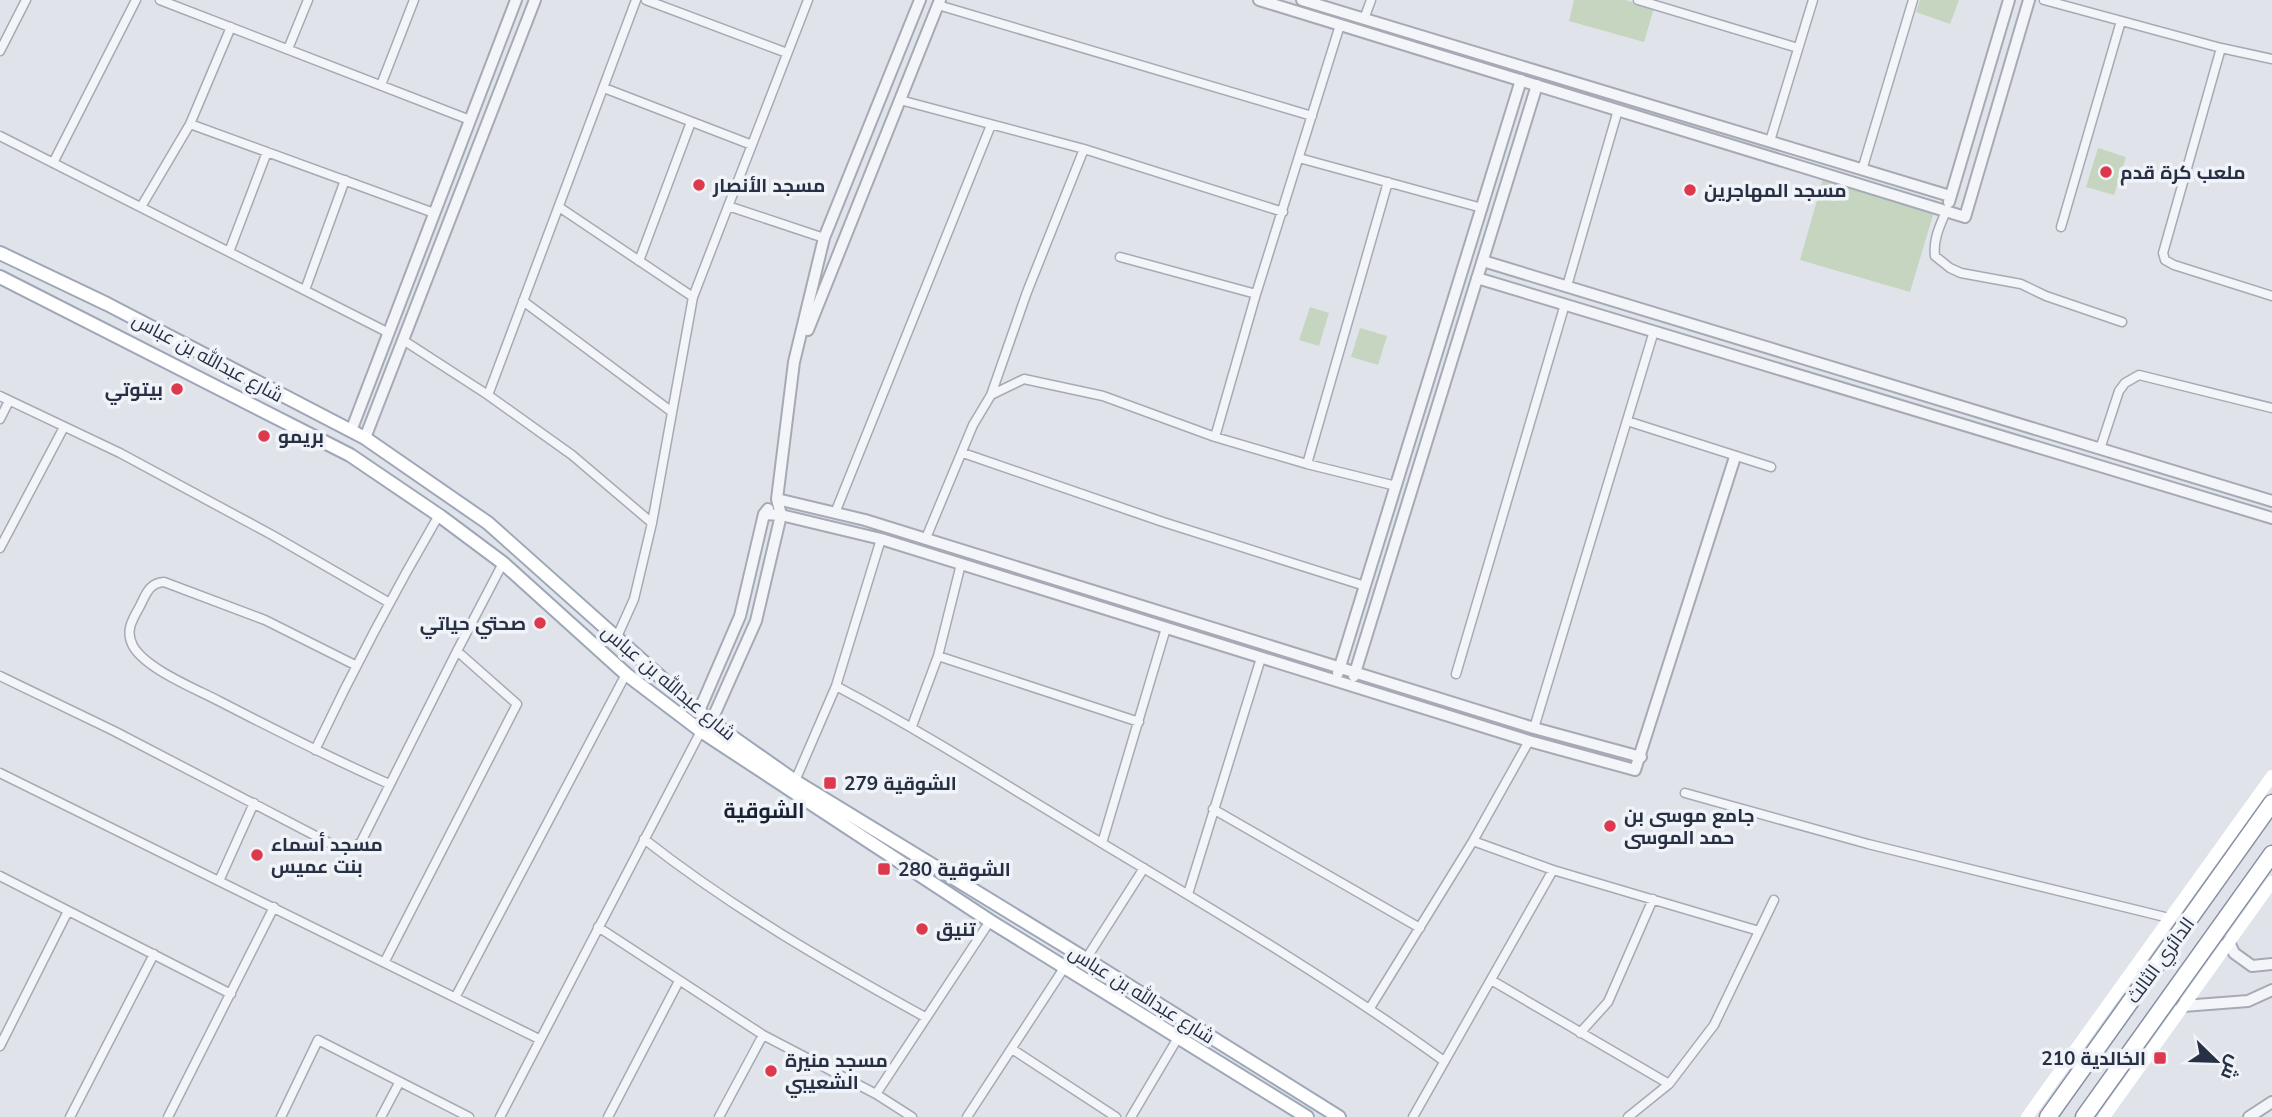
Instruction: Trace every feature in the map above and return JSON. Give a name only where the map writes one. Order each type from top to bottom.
[{"type":"highway","name":"الدائري الثالث","points":[[2048,1117],[2272,803]]},
{"type":"highway","name":"الدائري الثالث","points":[[2084,1117],[2272,854]]},
{"type":"main road","name":"شارع عبدالله بن عباس","points":[[0,253],[107,304],[365,438],[488,523],[699,712],[706,726],[1339,1117]]},
{"type":"main road","name":"شارع عبدالله بن عباس","points":[[0,277],[350,455],[439,515],[503,563],[626,674],[990,920],[1307,1117]]},
{"type":"main road","points":[[2027,1117],[2272,776]]},
{"type":"main road","points":[[2104,1117],[2272,882]]},
{"type":"street","points":[[0,51],[26,0]]},
{"type":"street","points":[[53,163],[136,0]]},
{"type":"street","points":[[160,0],[470,120]]},
{"type":"street","points":[[288,49],[308,0]]},
{"type":"street","points":[[381,85],[414,0]]},
{"type":"street","points":[[351,431],[516,0]]},
{"type":"street","points":[[365,438],[535,0]]},
{"type":"street","points":[[488,395],[636,0]]},
{"type":"street","points":[[646,0],[787,53]]},
{"type":"street","points":[[616,639],[634,600],[652,523],[693,297],[808,0]]},
{"type":"street","points":[[500,1117],[644,839],[706,726],[756,621],[781,515],[777,499],[794,362],[824,238],[920,0]]},
{"type":"street","points":[[1259,0],[1965,217],[2029,0]]},
{"type":"street","points":[[1302,0],[1950,196]]},
{"type":"street","points":[[1364,19],[1371,0]]},
{"type":"street","points":[[1638,0],[1798,48]]},
{"type":"street","points":[[1770,142],[1813,0]]},
{"type":"street","points":[[1863,170],[1913,0]]},
{"type":"street","points":[[2009,0],[1946,211],[1936,236],[1936,256],[1950,268],[1970,276],[2021,284],[2046,296],[2122,322]]},
{"type":"street","points":[[2043,0],[2272,60]]},
{"type":"street","points":[[794,362],[939,2],[1312,116]]},
{"type":"street","points":[[2061,227],[2121,21]]},
{"type":"street","points":[[1215,437],[1256,294],[1340,25]]},
{"type":"street","points":[[141,207],[190,124],[231,27]]},
{"type":"street","points":[[2221,48],[2163,253],[2165,260],[2174,265],[2272,296]]},
{"type":"street","points":[[1336,681],[1521,80]]},
{"type":"street","points":[[1352,686],[1537,85]]},
{"type":"street","points":[[604,88],[751,145]]},
{"type":"street","points":[[900,100],[1084,149],[1283,212]]},
{"type":"street","points":[[1567,286],[1618,110]]},
{"type":"street","points":[[639,261],[691,122]]},
{"type":"street","points":[[190,124],[434,213]]},
{"type":"street","points":[[835,513],[990,125]]},
{"type":"street","points":[[0,136],[389,333]]},
{"type":"street","points":[[926,538],[973,425],[991,394],[1027,292],[1084,149]]},
{"type":"street","points":[[229,252],[267,152]]},
{"type":"street","points":[[1299,158],[1482,208]]},
{"type":"street","points":[[305,290],[345,180]]},
{"type":"street","points":[[1307,464],[1388,182]]},
{"type":"street","points":[[728,206],[824,238]]},
{"type":"street","points":[[559,207],[693,297]]},
{"type":"street","points":[[1120,257],[1256,294]]},
{"type":"street","points":[[1483,261],[2272,501]]},
{"type":"street","points":[[1477,278],[2272,518]]},
{"type":"street","points":[[523,301],[672,412]]},
{"type":"street","points":[[1457,674],[1565,304]]},
{"type":"street","points":[[1534,728],[1654,331]]},
{"type":"street","points":[[403,340],[488,395],[572,456],[652,523]]},
{"type":"street","points":[[2100,449],[2119,391],[2125,383],[2139,375],[2272,408]]},
{"type":"street","points":[[991,394],[1024,379],[1103,396],[1215,437],[1396,486]]},
{"type":"street","points":[[0,396],[120,453],[272,535],[388,602]]},
{"type":"street","points":[[0,419],[9,401]]},
{"type":"street","points":[[1627,421],[1771,467]]},
{"type":"street","points":[[0,548],[64,427]]},
{"type":"street","points":[[963,453],[1163,522],[1365,586]]},
{"type":"street","points":[[764,514],[781,515],[881,539],[1529,741],[1634,771],[1641,757],[1735,457]]},
{"type":"street","points":[[777,499],[926,538],[1534,728],[1641,757]]},
{"type":"street","points":[[699,712],[740,616],[764,514],[777,499]]},
{"type":"street","points":[[315,750],[388,602],[439,515]]},
{"type":"street","points":[[795,780],[836,686],[881,539]]},
{"type":"street","points":[[0,676],[335,846],[354,847],[361,842],[503,563]]},
{"type":"street","points":[[912,726],[938,656],[961,564]]},
{"type":"street","points":[[355,665],[265,620],[164,582],[156,583],[149,589],[130,625],[132,645],[152,664],[315,750],[389,784]]},
{"type":"street","points":[[1102,844],[1166,628]]},
{"type":"street","points":[[385,961],[517,704],[457,651]]},
{"type":"street","points":[[938,656],[1139,722]]},
{"type":"street","points":[[1188,894],[1261,658]]},
{"type":"street","points":[[456,996],[626,674]]},
{"type":"street","points":[[836,686],[912,726],[1188,894],[1370,1008],[1444,1061]]},
{"type":"street","points":[[1370,1008],[1473,841],[1529,741]]},
{"type":"street","points":[[0,773],[539,1039]]},
{"type":"street","points":[[1685,793],[1868,844],[2169,918]]},
{"type":"street","points":[[219,881],[254,803]]},
{"type":"street","points":[[1213,809],[1420,928]]},
{"type":"street","points":[[644,839],[697,881],[793,943],[925,1017]]},
{"type":"street","points":[[1473,841],[1553,870],[1759,931]]},
{"type":"street","points":[[1086,959],[1144,868]]},
{"type":"street","points":[[1413,1117],[1553,870]]},
{"type":"street","points":[[0,877],[232,994]]},
{"type":"street","points":[[1580,1033],[1608,1002],[1653,899]]},
{"type":"street","points":[[1628,1117],[1669,1084],[1714,1025],[1774,900]]},
{"type":"street","points":[[168,1117],[274,906]]},
{"type":"street","points":[[0,1046],[68,911]]},
{"type":"street","points":[[876,1094],[990,920]]},
{"type":"street","points":[[598,927],[762,1035],[876,1094],[912,1117]]},
{"type":"street","points":[[2229,942],[2234,953],[2252,966],[2272,964]]},
{"type":"street","points":[[70,1117],[154,954]]},
{"type":"street","points":[[967,1117],[1066,965]]},
{"type":"street","points":[[1491,980],[1669,1084]]},
{"type":"street","points":[[608,1117],[679,981]]},
{"type":"street","points":[[2183,1006],[2248,1001],[2272,990]]},
{"type":"street","points":[[719,1117],[762,1035]]},
{"type":"street","points":[[1131,1117],[1179,1036]]},
{"type":"street","points":[[281,1117],[318,1041],[469,1117]]},
{"type":"street","points":[[1012,1049],[1116,1117]]},
{"type":"street","points":[[382,1117],[400,1083]]},
{"type":"street","points":[[2249,1117],[2272,1102]]},
{"type":"green space","points":[[1574,0],[1625,0],[1654,8],[1644,42],[1569,21]]},
{"type":"green space","points":[[1920,0],[1959,0],[1950,24],[1916,12]]},
{"type":"green space","name":"ملعب كرة قدم","points":[[2098,148],[2126,157],[2114,195],[2086,187]]},
{"type":"green space","points":[[1823,179],[1934,212],[1910,292],[1800,260]]},
{"type":"green space","points":[[1310,307],[1329,313],[1319,346],[1299,340]]},
{"type":"green space","points":[[1360,328],[1387,336],[1378,365],[1351,357]]},
{"type":"place","name":"ملعب كرة قدم","points":[[2106,172]]},
{"type":"place","name":"مسجد الأنصار","points":[[699,185]]},
{"type":"place","name":"مسجد المهاجرين","points":[[1690,190]]},
{"type":"place","name":"بيتوتي","points":[[177,389]]},
{"type":"place","name":"بريمو","points":[[264,436]]},
{"type":"place","name":"صحتي حياتي","points":[[540,623]]},
{"type":"place","name":"الشوقية 279","points":[[830,783]]},
{"type":"place","name":"جامع موسى بن حمد الموسى","points":[[1610,826]]},
{"type":"place","name":"مسجد أسماء بنت عميس","points":[[257,855]]},
{"type":"place","name":"الشوقية 280","points":[[884,869]]},
{"type":"place","name":"تنيق","points":[[922,929]]},
{"type":"place","name":"الخالدية 210","points":[[2160,1058]]},
{"type":"place","name":"مسجد منيرة الشعيبي","points":[[771,1071]]},
{"type":"district","name":"الشوقية","points":[[764,811]]}]
